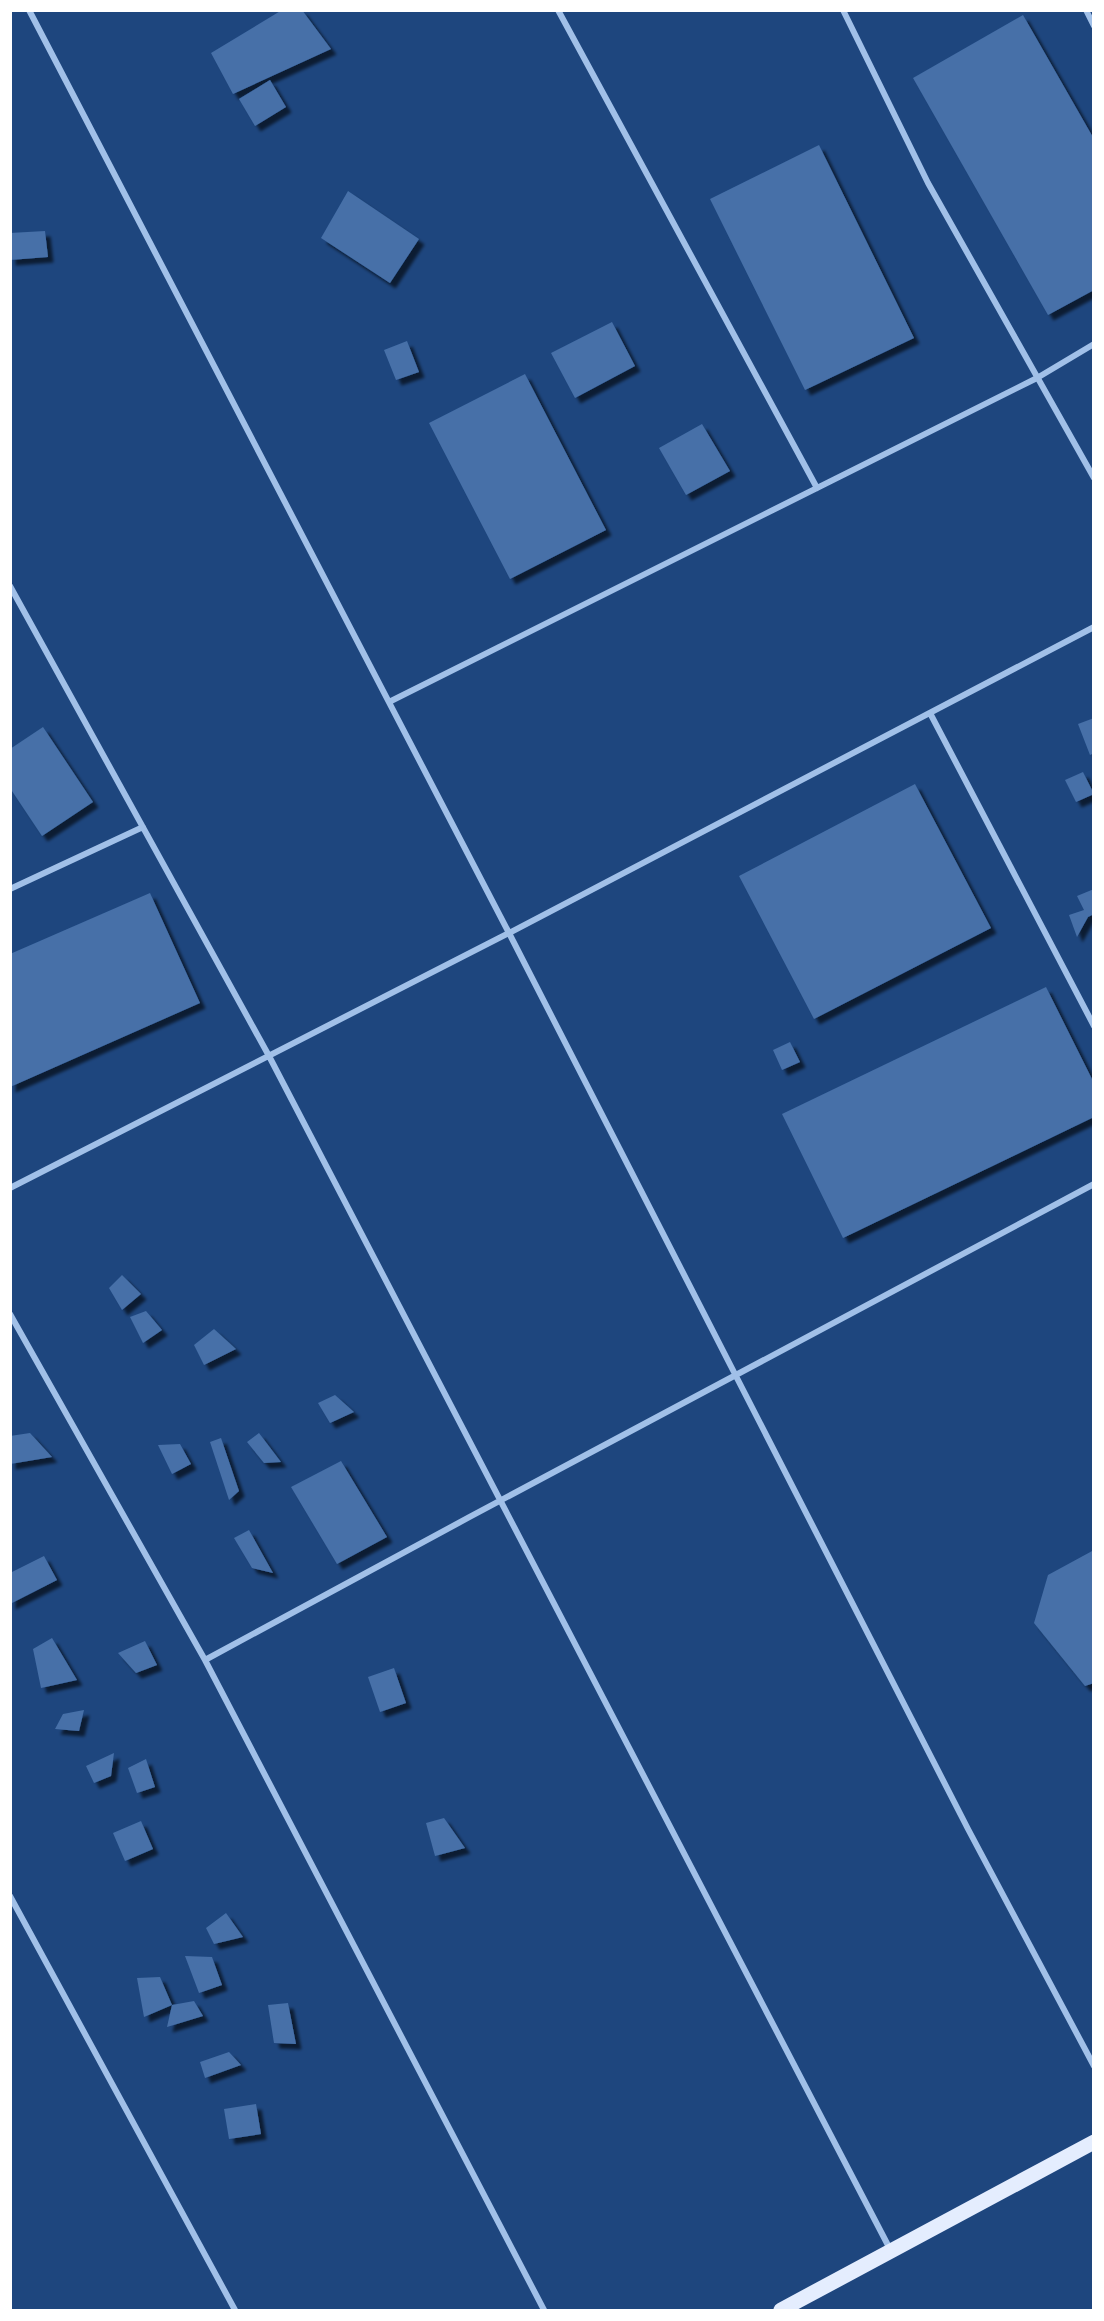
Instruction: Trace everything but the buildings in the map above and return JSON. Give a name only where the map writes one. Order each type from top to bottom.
[{"type":"main road","points":[[781,2310],[1094,2142]]},
{"type":"street","points":[[29,10],[509,933],[734,1377],[1094,2066]]},
{"type":"street","points":[[558,10],[817,488]]},
{"type":"street","points":[[843,10],[928,183],[1094,478]]},
{"type":"street","points":[[1086,10],[1094,26]]},
{"type":"street","points":[[389,702],[1038,378],[1094,344]]},
{"type":"street","points":[[10,586],[269,1056],[891,2252]]},
{"type":"street","points":[[10,1188],[509,933],[1094,627]]},
{"type":"street","points":[[930,713],[1094,1026]]},
{"type":"street","points":[[10,889],[143,826]]},
{"type":"street","points":[[205,1660],[501,1499],[1094,1184]]},
{"type":"street","points":[[10,1314],[205,1660],[544,2310]]},
{"type":"street","points":[[10,1896],[235,2310]]}]
